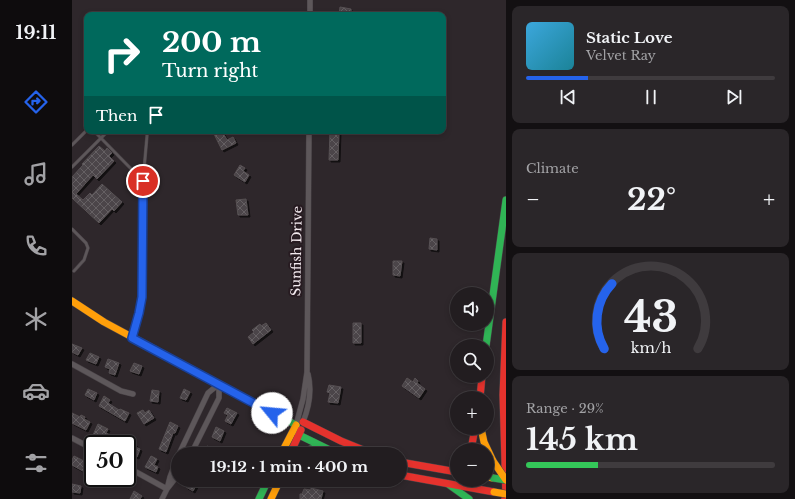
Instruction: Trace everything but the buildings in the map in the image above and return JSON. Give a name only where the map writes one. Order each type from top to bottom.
[{"type":"main road","points":[[487,339],[506,200]]},
{"type":"main road","points":[[72,301],[132,338],[296,426],[299,435],[322,447]]},
{"type":"main road","points":[[506,322],[504,395],[506,498]]},
{"type":"main road","points":[[285,447],[296,426],[303,422],[356,447]]},
{"type":"main road","name":"Sunfish Drive","points":[[293,447],[303,422]]},
{"type":"main road","points":[[482,435],[492,461],[506,481]]},
{"type":"main road","points":[[407,463],[450,471]]},
{"type":"main road","points":[[407,476],[506,494]]},
{"type":"main road","points":[[494,479],[506,481]]},
{"type":"main road","points":[[448,484],[469,499]]},
{"type":"main road","points":[[259,499],[265,487]]},
{"type":"main road","points":[[271,499],[277,487]]},
{"type":"street","points":[[310,0],[310,12]]},
{"type":"street","name":"Sunfish Drive","points":[[296,426],[304,399],[307,372],[309,134]]},
{"type":"street","points":[[72,364],[121,391],[133,394]]},
{"type":"street","name":"Sunfish Drive","points":[[303,422],[308,409],[309,397],[310,382],[307,372]]},
{"type":"street","points":[[194,447],[218,398],[219,384]]},
{"type":"street","points":[[182,447],[208,393],[219,384]]},
{"type":"street","points":[[72,438],[84,444]]},
{"type":"street","points":[[136,473],[167,489]]},
{"type":"street","points":[[167,489],[171,474]]},
{"type":"street","points":[[162,499],[171,484]]},
{"type":"lane","points":[[72,145],[84,133]]},
{"type":"lane","points":[[97,134],[143,181]]},
{"type":"lane","points":[[72,167],[105,134]]},
{"type":"lane","points":[[132,338],[142,297],[143,181],[147,134]]},
{"type":"lane","points":[[72,229],[86,243],[88,248],[84,260],[74,271]]},
{"type":"traffic: fast","points":[[487,339],[506,200]]},
{"type":"traffic: fast","points":[[219,384],[296,425],[299,435],[324,447]]},
{"type":"traffic: fast","points":[[494,478],[506,480]]},
{"type":"traffic: fast","points":[[448,484],[469,499]]},
{"type":"traffic: fast","points":[[259,499],[265,487]]},
{"type":"traffic: slow","points":[[72,301],[104,322],[219,384]]},
{"type":"traffic: slow","points":[[285,447],[296,425]]},
{"type":"traffic: slow","points":[[482,435],[484,443]]},
{"type":"traffic: slow","points":[[494,462],[506,480]]},
{"type":"traffic: slow","points":[[271,499],[277,487]]},
{"type":"traffic: slow","points":[[494,492],[506,494]]},
{"type":"traffic: jam","points":[[505,499],[503,395],[506,322]]},
{"type":"traffic: jam","points":[[481,383],[481,391]]},
{"type":"traffic: jam","points":[[303,422],[356,447]]},
{"type":"traffic: jam","points":[[293,447],[301,430]]},
{"type":"traffic: jam","points":[[472,443],[474,435]]},
{"type":"traffic: jam","points":[[407,463],[450,471]]},
{"type":"traffic: jam","points":[[407,476],[494,492]]},
{"type":"route","points":[[143,181],[142,297],[132,338],[272,413]]}]
